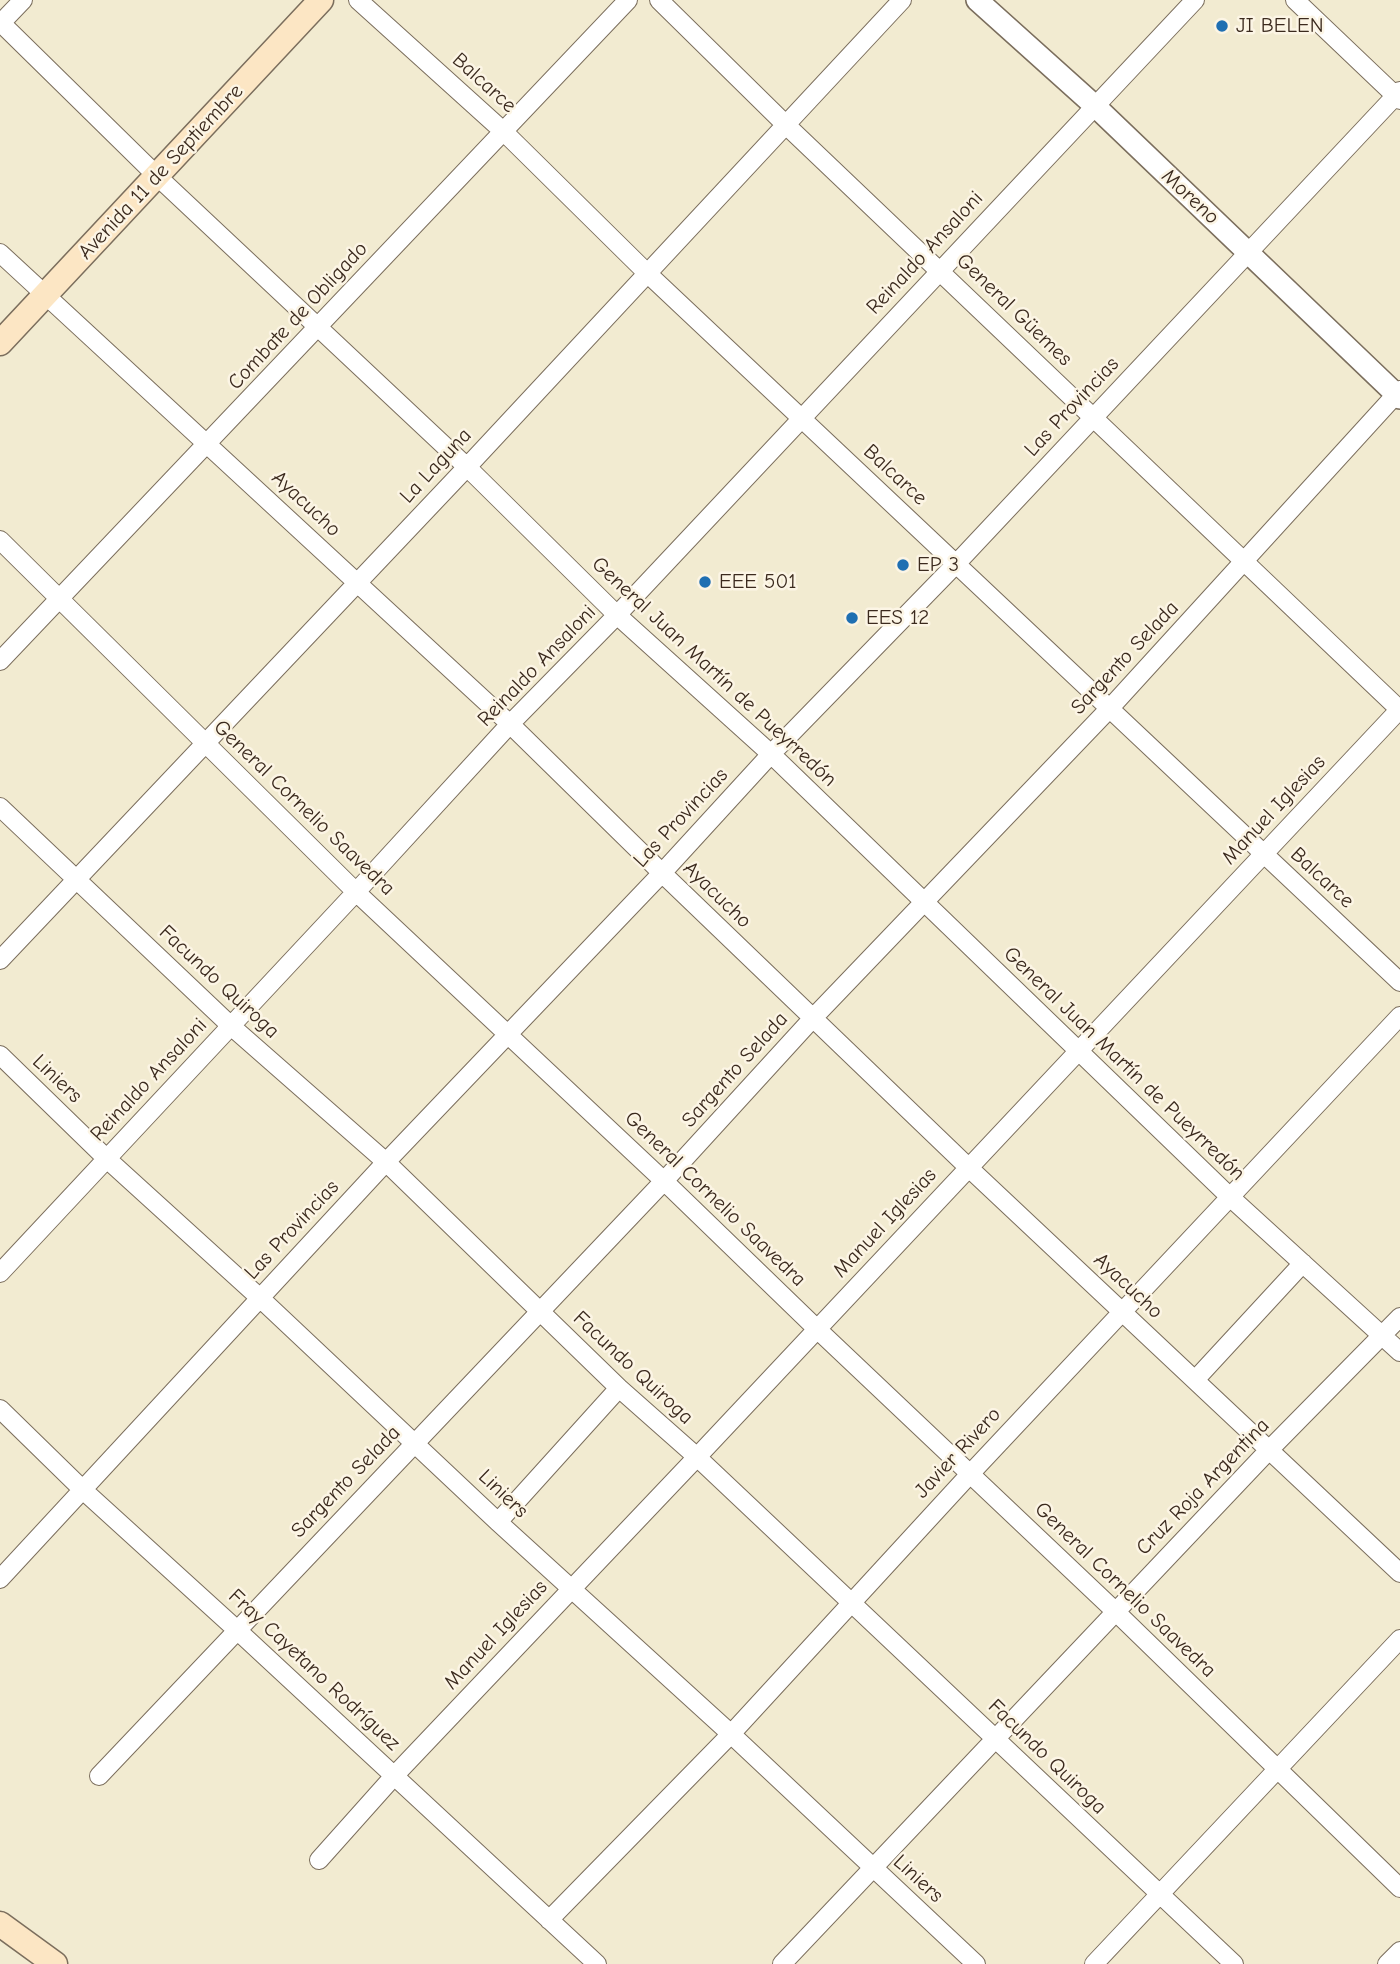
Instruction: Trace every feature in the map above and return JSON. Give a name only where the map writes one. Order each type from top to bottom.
[{"type":"main road","name":"Avenida 11 de Septiembre","points":[[0,343],[321,0]]},
{"type":"main road","points":[[0,1924],[55,1964]]},
{"type":"street","points":[[0,23],[23,0]]},
{"type":"street","name":"Balcarce","points":[[358,0],[503,131],[646,272],[1400,982]]},
{"type":"street","name":"Combate de Obligado","points":[[0,661],[628,0]]},
{"type":"street","name":"General Güemes","points":[[659,0],[785,124],[1400,709]]},
{"type":"street","name":"La Laguna","points":[[0,960],[467,467],[902,0]]},
{"type":"street","name":"Moreno","points":[[977,0],[1095,106],[1399,394]]},
{"type":"street","name":"Reinaldo Ansaloni","points":[[0,1273],[510,724],[617,615],[1195,0]]},
{"type":"street","points":[[1295,0],[1398,95]]},
{"type":"street","name":"General Juan Martín de Pueyrredón","points":[[0,23],[158,177],[467,467],[617,615],[771,754],[1230,1197],[1400,1352]]},
{"type":"street","name":"Las Provincias","points":[[0,1579],[386,1162],[1398,95]]},
{"type":"street","name":"Ayacucho","points":[[0,253],[510,724],[968,1167],[1400,1573]]},
{"type":"street","name":"Sargento Selada","points":[[99,1776],[664,1181],[813,1018],[1110,708],[1399,394]]},
{"type":"street","name":"General Cornelio Saavedra","points":[[0,540],[356,892],[664,1181],[1400,1888]]},
{"type":"street","name":"Manuel Iglesias","points":[[319,1860],[394,1776],[1400,709]]},
{"type":"street","name":"Facundo Quiroga","points":[[0,807],[231,1026],[386,1162],[619,1388],[697,1457],[1234,1964]]},
{"type":"street","name":"Javier Rivero","points":[[549,1920],[731,1734],[970,1474],[1400,1016]]},
{"type":"street","name":"Liniers","points":[[0,1055],[107,1159],[416,1442],[498,1522],[731,1734],[976,1964]]},
{"type":"street","points":[[1195,1380],[1303,1263]]},
{"type":"street","name":"Cruz Roja Argentina","points":[[782,1964],[1269,1450],[1400,1317]]},
{"type":"street","points":[[498,1522],[619,1388]]},
{"type":"street","name":"Fray Cayetano Rodríguez","points":[[0,1409],[83,1490],[597,1964]]},
{"type":"street","points":[[1094,1964],[1400,1639]]},
{"type":"street","points":[[1387,1964],[1400,1951]]},
{"type":"place","name":"JI BELEN","points":[[1222,26]]},
{"type":"place","name":"EP 3","points":[[903,565]]},
{"type":"place","name":"EEE 501","points":[[705,582]]},
{"type":"place","name":"EES 12","points":[[852,618]]}]
